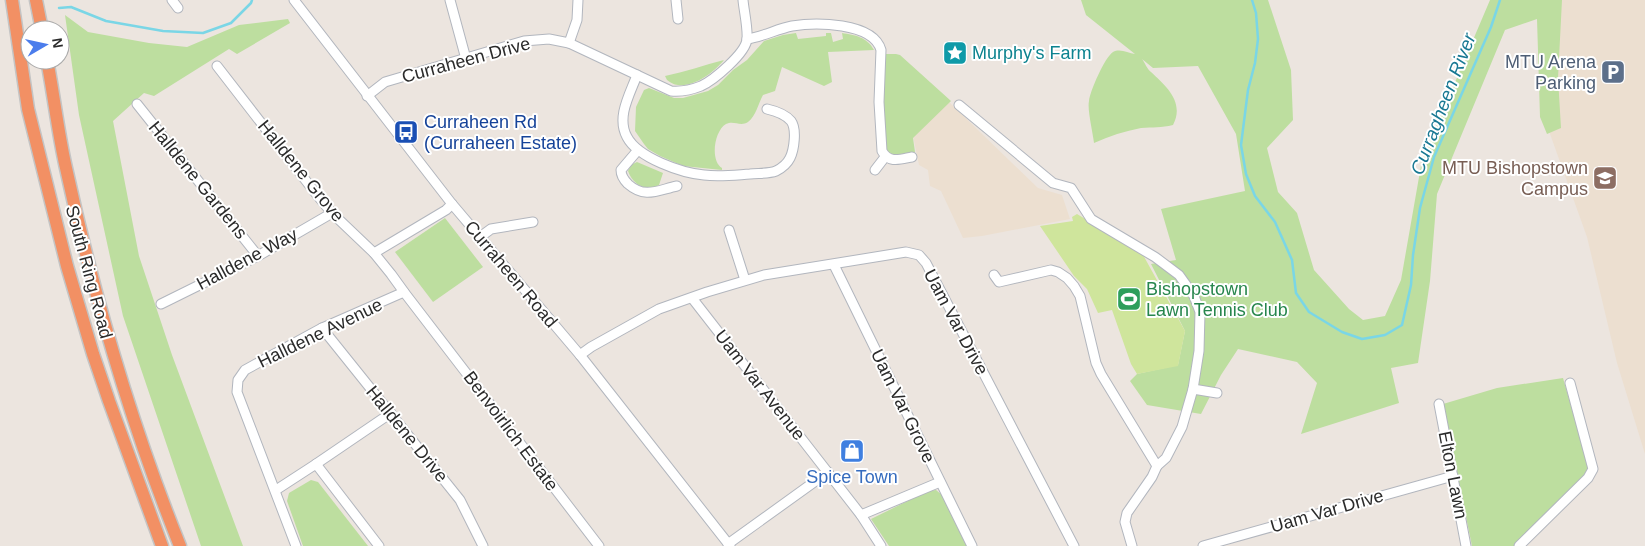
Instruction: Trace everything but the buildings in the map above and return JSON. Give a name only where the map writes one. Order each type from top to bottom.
[{"type":"highway","points":[[4,0],[28,109]]},
{"type":"highway","name":"South Ring Road","points":[[12,0],[28,109],[68,266],[93,354],[128,457],[162,546]]},
{"type":"highway","points":[[36,0],[41,20]]},
{"type":"highway","points":[[41,0],[42,20]]},
{"type":"highway","name":"South Ring Road","points":[[50,70],[66,167],[90,271],[136,425],[180,546]]},
{"type":"street","name":"Curraheen Road","points":[[294,0],[452,204],[580,355],[729,545]]},
{"type":"street","points":[[450,0],[466,59]]},
{"type":"street","points":[[569,43],[577,20],[578,0]]},
{"type":"street","points":[[676,0],[678,19]]},
{"type":"street","points":[[743,0],[747,39],[793,26],[817,24],[852,29],[873,38],[878,43],[880,50],[880,128],[882,151],[885,157],[894,160],[912,157]]},
{"type":"street","name":"Curraheen Drive","points":[[367,96],[385,82],[524,41],[549,40],[569,43],[671,91],[680,92],[703,85],[719,74],[744,49],[747,39]]},
{"type":"street","name":"Halldene Grove","points":[[217,66],[332,213],[374,253],[426,319]]},
{"type":"street","points":[[637,75],[625,105],[623,121],[627,137],[638,150],[655,160],[703,175],[725,176],[770,172],[782,168],[791,156],[794,127],[789,119],[782,114],[768,109]]},
{"type":"street","name":"Halldene Gardens","points":[[137,104],[258,256]]},
{"type":"street","points":[[959,105],[1053,183],[1071,188],[1091,219],[1155,257],[1179,275],[1194,296],[1200,312],[1199,350],[1193,389],[1182,427],[1166,458],[1157,466],[1152,478],[1127,513],[1125,522],[1132,546]]},
{"type":"street","points":[[638,150],[621,170],[621,174],[629,184],[639,192],[646,193],[677,186]]},
{"type":"street","points":[[875,170],[885,157]]},
{"type":"street","points":[[374,253],[446,210],[452,204]]},
{"type":"street","name":"Halldene Way","points":[[161,304],[258,256],[332,213]]},
{"type":"street","points":[[480,237],[491,229],[533,222]]},
{"type":"street","points":[[730,230],[745,280]]},
{"type":"street","name":"Uam Var Drive","points":[[580,355],[659,309],[745,280],[764,275],[906,252],[919,255],[926,263],[1074,546]]},
{"type":"street","name":"Uam Var Grove","points":[[834,265],[972,546]]},
{"type":"street","points":[[994,276],[999,282],[1051,270],[1058,272],[1074,286],[1080,296],[1096,362],[1101,374],[1157,466]]},
{"type":"street","name":"Halldene Avenue","points":[[296,546],[238,392],[238,380],[245,370],[322,328],[404,292]]},
{"type":"street","name":"Uam Var Avenue","points":[[692,298],[861,515],[881,546]]},
{"type":"street","name":"Benvoirlich Estate","points":[[426,319],[596,545]]},
{"type":"street","name":"Halldene Drive","points":[[322,328],[460,500],[483,546]]},
{"type":"street","points":[[1519,546],[1588,478],[1593,469],[1570,383]]},
{"type":"street","points":[[1193,389],[1217,393]]},
{"type":"street","name":"Elton Lawn","points":[[1439,404],[1466,546]]},
{"type":"street","points":[[276,490],[391,413]]},
{"type":"street","points":[[316,464],[379,546]]},
{"type":"street","points":[[729,545],[828,472]]},
{"type":"street","name":"Uam Var Drive","points":[[1202,546],[1453,476]]},
{"type":"street","points":[[861,515],[940,482]]},
{"type":"shaded area","name":"MTU Bishopstown Campus","points":[[1544,0],[1645,0],[1645,454],[1617,363],[1587,237],[1545,120]]},
{"type":"shaded area","points":[[949,102],[1038,188],[1062,195],[1070,219],[963,238],[941,191],[930,186],[928,170],[919,165],[913,136]]},
{"type":"green space","points":[[1081,0],[1268,0],[1291,70],[1293,120],[1267,148],[1278,192],[1297,213],[1314,270],[1349,309],[1363,320],[1385,316],[1401,280],[1422,160],[1490,0],[1562,0],[1558,78],[1561,128],[1547,134],[1540,117],[1537,19],[1505,30],[1437,194],[1430,281],[1418,363],[1391,368],[1399,403],[1301,434],[1317,383],[1297,362],[1238,349],[1221,375],[1201,414],[1147,405],[1130,381],[1137,374],[1178,365],[1185,331],[1151,264],[1176,260],[1161,209],[1245,191],[1236,134],[1198,66],[1153,68],[1142,59],[1150,71],[1172,95],[1177,109],[1173,125],[1135,129],[1094,143],[1089,105],[1090,96],[1098,75],[1113,52],[1121,51],[1135,54],[1086,15]]},
{"type":"green space","points":[[65,15],[88,32],[149,43],[187,47],[239,25],[288,19],[290,23],[237,54],[229,49],[154,96],[144,93],[113,121],[139,256],[172,355],[243,546],[201,546],[123,316],[79,115],[70,51],[70,20],[66,20]]},
{"type":"green space","points":[[796,33],[798,39],[826,36],[826,33],[831,33],[833,42],[843,39],[842,33],[864,39],[874,50],[828,52],[832,82],[824,86],[782,67],[775,91],[763,95],[751,119],[740,124],[726,124],[719,133],[716,139],[715,153],[722,170],[683,166],[660,156],[648,149],[635,131],[636,107],[644,90],[649,88],[674,98],[683,98],[708,91],[718,85],[733,70],[747,60],[764,41]]},
{"type":"green space","points":[[885,54],[900,55],[951,101],[913,138],[915,152],[892,157],[886,150],[883,110]]},
{"type":"green space","points":[[724,60],[710,74],[691,84],[675,84],[667,80],[665,76],[680,73]]},
{"type":"green space","points":[[637,162],[663,173],[659,185],[649,188],[640,186],[633,180],[628,171],[631,165]]},
{"type":"green space","name":"Bishopstown Lawn Tennis Club","points":[[1077,214],[1142,253],[1185,331],[1178,366],[1137,374],[1131,364],[1112,310],[1098,313],[1087,289],[1074,276],[1040,226],[1073,221],[1072,217]]},
{"type":"green space","points":[[445,218],[483,267],[433,302],[395,252]]},
{"type":"green space","points":[[1563,378],[1587,462],[1587,471],[1582,479],[1515,546],[1472,546],[1443,404],[1497,388]]},
{"type":"green space","points":[[311,480],[318,482],[368,546],[303,546],[287,501],[289,493]]},
{"type":"green space","points":[[936,490],[942,495],[968,546],[889,546],[871,519],[928,491]]},
{"type":"waterway","points":[[59,8],[71,7],[106,21],[163,31],[203,33],[231,23],[252,0]]},
{"type":"waterway","name":"Curragheen River","points":[[1252,0],[1256,13],[1258,39],[1255,63],[1248,90],[1241,145],[1246,174],[1255,196],[1275,222],[1292,260],[1296,293],[1309,312],[1342,332],[1362,339],[1385,335],[1402,325],[1411,285],[1420,208],[1434,157],[1491,27],[1500,0]]},
{"type":"place","name":"Murphy's Farm","points":[[955,53]]},
{"type":"place","name":"MTU Arena Parking","points":[[1613,72]]},
{"type":"place","name":"Curraheen Rd (Curraheen Estate)","points":[[406,132]]},
{"type":"place","name":"MTU Bishopstown Campus","points":[[1605,178]]},
{"type":"place","name":"Bishopstown Lawn Tennis Club","points":[[1129,299]]},
{"type":"place","name":"Spice Town","points":[[852,451]]}]
